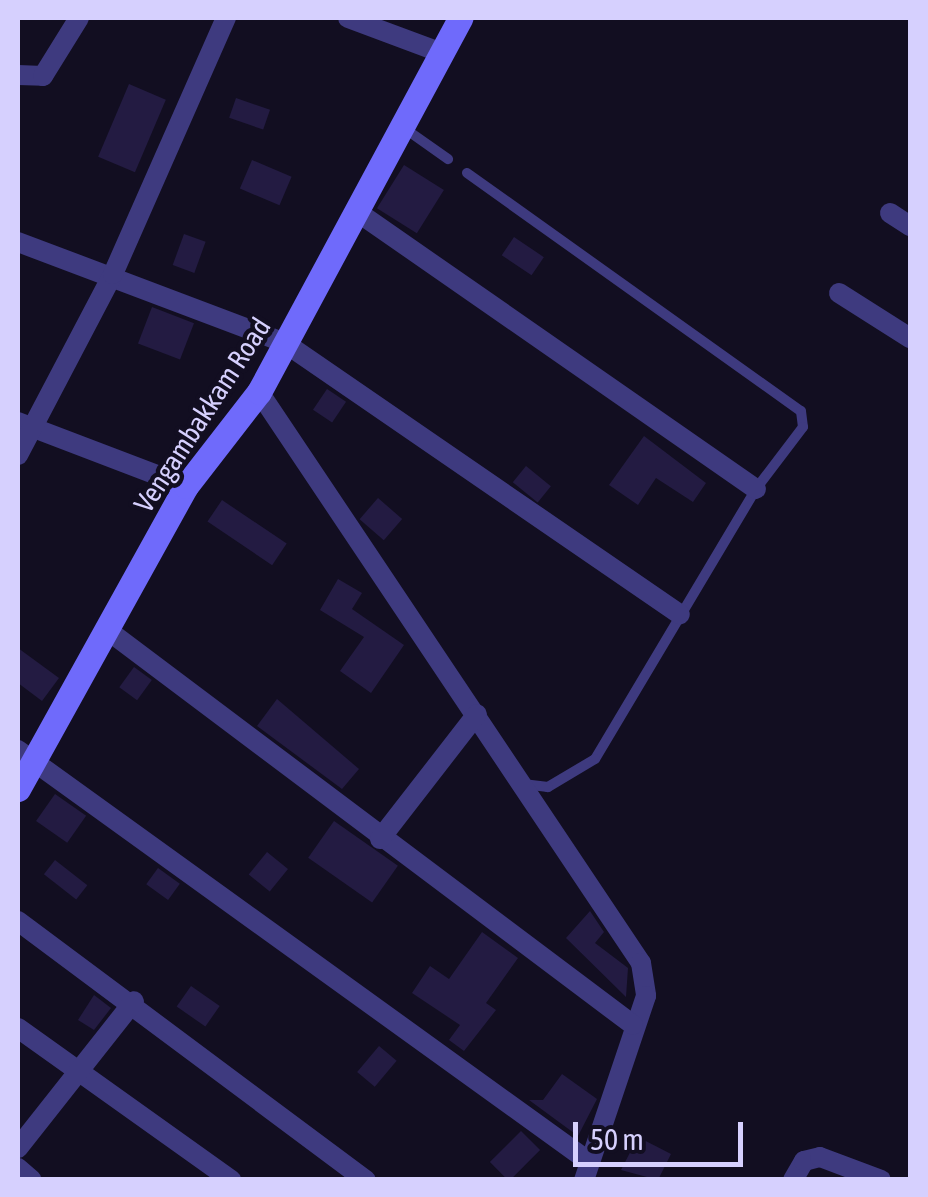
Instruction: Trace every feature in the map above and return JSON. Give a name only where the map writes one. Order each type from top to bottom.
[{"type":"main road","name":"Vengambakkam Road","points":[[18,788],[27,754],[110,632],[186,486],[259,392],[460,18]]},
{"type":"street","points":[[18,75],[43,76],[79,18]]},
{"type":"street","points":[[18,455],[26,426],[113,274],[226,18]]},
{"type":"street","points":[[348,18],[442,53]]},
{"type":"street","points":[[356,212],[756,490]]},
{"type":"street","points":[[890,212],[910,226]]},
{"type":"street","points":[[18,242],[113,274],[285,343],[680,614]]},
{"type":"street","points":[[839,293],[910,338]]},
{"type":"street","points":[[27,754],[586,1170],[648,985],[641,964],[525,784],[259,392]]},
{"type":"street","points":[[26,426],[186,486]]},
{"type":"street","points":[[110,632],[380,839],[634,1024]]},
{"type":"street","points":[[380,839],[477,714]]},
{"type":"street","points":[[18,921],[134,1001],[366,1180]]},
{"type":"street","points":[[18,1148],[79,1076],[134,1001]]},
{"type":"street","points":[[18,1028],[79,1076],[231,1180]]},
{"type":"street","points":[[793,1180],[804,1161],[820,1157],[881,1180]]},
{"type":"street","points":[[18,1168],[32,1180]]},
{"type":"lane","points":[[402,127],[448,160]]},
{"type":"lane","points":[[467,173],[800,410],[804,427],[756,490],[595,759],[548,787],[525,784]]},
{"type":"building","points":[[129,84],[166,100],[135,172],[98,157]]},
{"type":"building","points":[[236,98],[270,110],[263,130],[229,118]]},
{"type":"building","points":[[252,160],[292,177],[279,205],[240,189]]},
{"type":"building","points":[[404,165],[444,190],[417,233],[377,208]]},
{"type":"building","points":[[184,234],[206,242],[194,273],[173,265]]},
{"type":"building","points":[[514,237],[544,257],[532,275],[502,255]]},
{"type":"building","points":[[152,307],[194,323],[180,360],[138,343]]},
{"type":"building","points":[[327,389],[346,402],[332,423],[313,410]]},
{"type":"building","points":[[644,436],[706,483],[693,502],[656,478],[638,505],[609,485]]},
{"type":"building","points":[[526,466],[551,486],[538,502],[513,482]]},
{"type":"building","points":[[378,498],[402,519],[384,540],[360,519]]},
{"type":"building","points":[[222,500],[287,544],[272,565],[207,522]]},
{"type":"building","points":[[338,579],[362,593],[352,609],[404,645],[371,693],[340,671],[364,637],[320,610]]},
{"type":"building","points":[[18,648],[59,678],[42,701],[18,683]]},
{"type":"building","points":[[134,667],[152,680],[137,700],[119,687]]},
{"type":"building","points":[[277,699],[359,769],[342,789],[257,726]]},
{"type":"building","points":[[55,794],[86,816],[67,843],[36,821]]},
{"type":"building","points":[[334,821],[398,866],[372,903],[308,858]]},
{"type":"building","points":[[267,852],[288,869],[270,892],[249,875]]},
{"type":"building","points":[[55,860],[87,885],[76,899],[44,874]]},
{"type":"building","points":[[158,868],[180,884],[168,900],[146,884]]},
{"type":"building","points":[[590,911],[604,932],[595,943],[628,968],[626,997],[566,938]]},
{"type":"building","points":[[482,932],[518,958],[486,1003],[496,1010],[464,1051],[449,1040],[460,1025],[412,993],[430,966],[449,979]]},
{"type":"building","points":[[191,986],[220,1006],[205,1027],[177,1006]]},
{"type":"building","points":[[94,995],[111,1008],[94,1030],[78,1020]]},
{"type":"building","points":[[379,1046],[397,1061],[375,1087],[357,1072]]},
{"type":"building","points":[[562,1074],[597,1099],[578,1136],[529,1100],[543,1100]]},
{"type":"building","points":[[521,1131],[540,1150],[510,1180],[490,1162]]},
{"type":"building","points":[[638,1137],[671,1154],[658,1180],[621,1170]]}]
